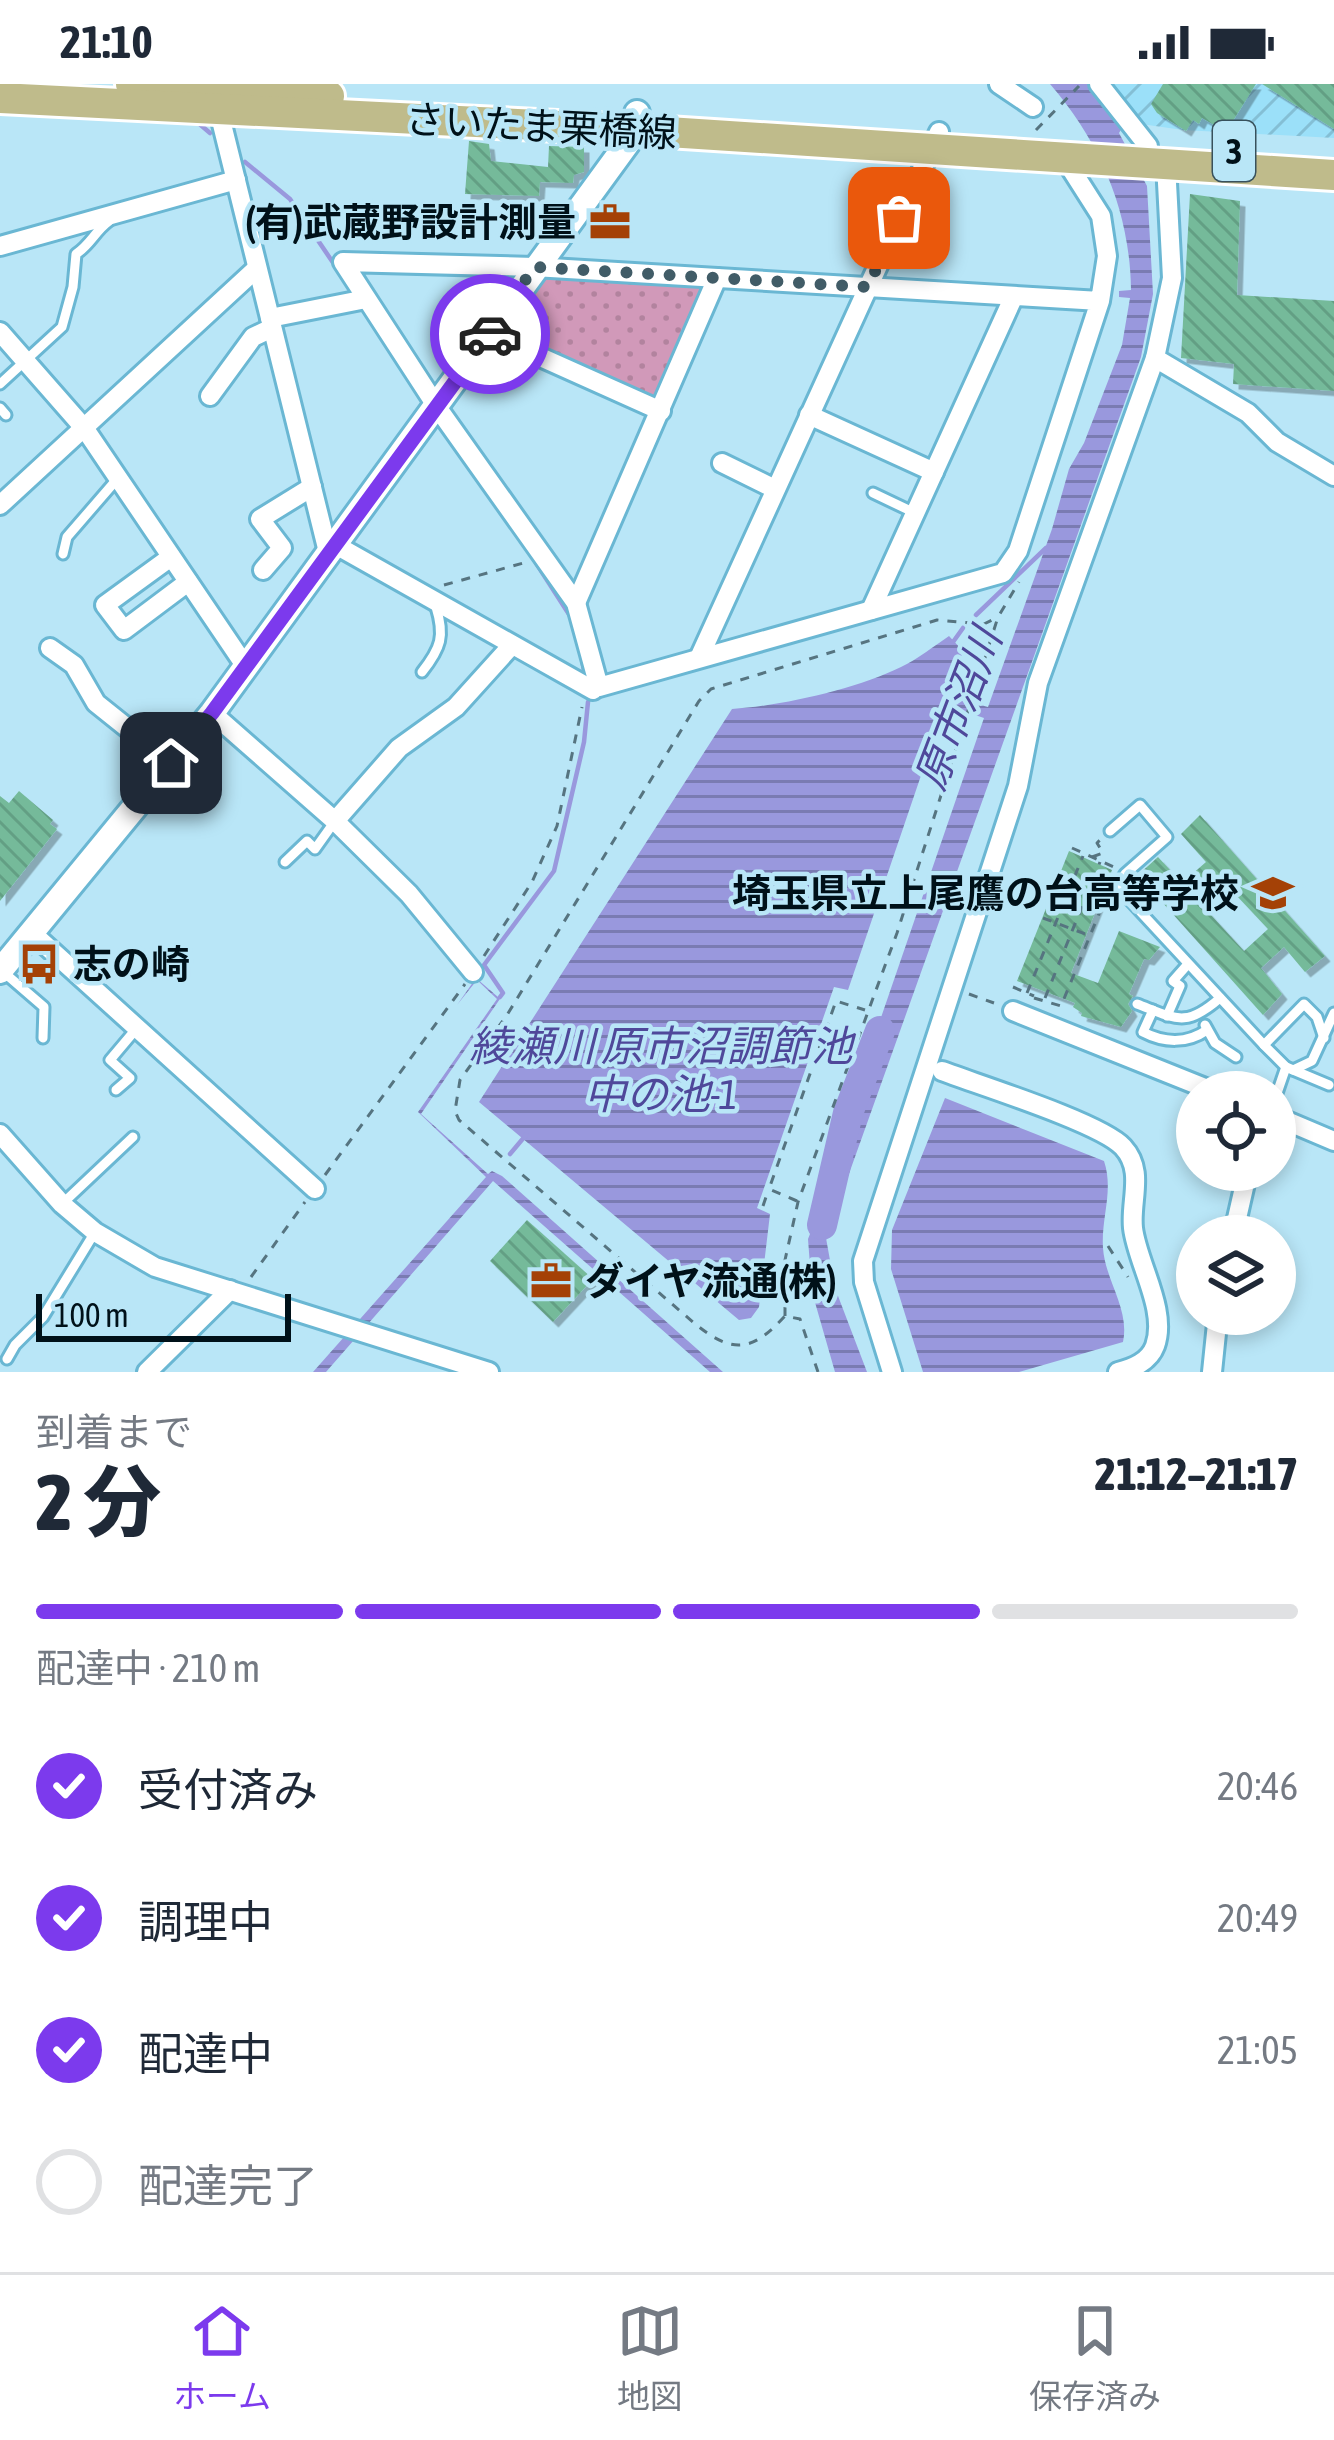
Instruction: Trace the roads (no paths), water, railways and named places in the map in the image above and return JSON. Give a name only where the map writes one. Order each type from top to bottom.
[{"type":"main road","name":"さいたま栗橋線","points":[[131,84],[214,95],[1073,153]]},
{"type":"main road","name":"さいたま栗橋線","points":[[0,98],[214,95]]},
{"type":"main road","name":"さいたま栗橋線","points":[[934,141],[1026,139],[1073,153]]},
{"type":"main road","name":"3","points":[[1073,153],[1334,156]]},
{"type":"main road","name":"3","points":[[1146,154],[1334,175]]},
{"type":"street","points":[[999,84],[1033,107]]},
{"type":"street","points":[[892,1372],[864,1282],[863,1261],[1018,786],[1038,683],[1155,358],[1172,278],[1146,154],[1099,84]]},
{"type":"street","points":[[214,95],[331,548],[593,690]]},
{"type":"street","points":[[0,971],[212,713],[434,411],[637,122]]},
{"type":"street","points":[[699,658],[934,141]]},
{"type":"street","points":[[1073,153],[1100,216],[1107,256],[1100,301],[1018,551],[1003,573],[599,687],[576,603],[434,411],[361,300],[343,262],[534,267],[1100,301]]},
{"type":"street","points":[[0,246],[236,180]]},
{"type":"street","points":[[0,506],[256,268]]},
{"type":"street","points":[[576,603],[718,278]]},
{"type":"street","points":[[871,610],[1014,296]]},
{"type":"street","points":[[210,396],[253,337],[271,323],[361,300]]},
{"type":"street","points":[[0,332],[85,429],[246,667]]},
{"type":"street","points":[[489,334],[661,411]]},
{"type":"street","points":[[1155,358],[1248,413],[1277,442],[1334,476]]},
{"type":"street","points":[[809,415],[934,472]]},
{"type":"street","points":[[722,463],[776,489]]},
{"type":"street","points":[[262,570],[282,548],[260,519],[312,487]]},
{"type":"street","points":[[171,557],[105,605],[124,630],[188,582]]},
{"type":"street","points":[[334,821],[399,748],[456,707],[512,645]]},
{"type":"street","points":[[50,648],[74,665],[96,704],[171,763]]},
{"type":"street","points":[[212,713],[409,895],[473,972]]},
{"type":"street","points":[[32,933],[315,1189]]},
{"type":"street","points":[[1012,1011],[1176,1076]]},
{"type":"street","points":[[942,1070],[1101,1132],[1129,1154],[1136,1177],[1132,1226],[1157,1331],[1150,1354],[1140,1364],[1118,1372]]},
{"type":"street","points":[[1296,1125],[1334,1141]]},
{"type":"street","points":[[0,1134],[62,1204],[95,1232],[155,1267],[489,1372]]},
{"type":"street","points":[[147,1372],[235,1292]]},
{"type":"street","points":[[1212,1372],[1216,1335]]},
{"type":"lane","points":[[0,384],[62,328],[76,254],[118,215]]},
{"type":"lane","points":[[63,554],[67,537],[118,478]]},
{"type":"lane","points":[[873,494],[915,513]]},
{"type":"lane","points":[[422,672],[439,651],[444,633],[427,597]]},
{"type":"lane","points":[[1110,831],[1140,805],[1167,837],[1125,874],[1121,886],[1126,897],[1264,1046],[1290,1069],[1329,1085]]},
{"type":"lane","points":[[285,862],[308,841],[315,849],[334,821]]},
{"type":"lane","points":[[1167,1016],[1180,986],[1173,981],[1188,964]]},
{"type":"lane","points":[[0,971],[44,1007],[43,1039]]},
{"type":"lane","points":[[1137,1004],[1183,1020],[1200,1015],[1220,998]]},
{"type":"lane","points":[[1264,1046],[1304,1004],[1318,1017],[1324,1038]]},
{"type":"lane","points":[[1154,1010],[1143,1032],[1165,1042],[1207,1030]]},
{"type":"lane","points":[[1290,1069],[1312,1061],[1334,1013]]},
{"type":"lane","points":[[1200,1015],[1215,1043],[1236,1057]]},
{"type":"lane","points":[[1183,1020],[1185,1040]]},
{"type":"lane","points":[[116,1090],[130,1078],[110,1060],[137,1028]]},
{"type":"lane","points":[[62,1204],[134,1137]]},
{"type":"lane","points":[[7,1359],[44,1317],[95,1232]]},
{"type":"water","name":"綾瀬川 原市沼調節池 中の池-1","points":[[1050,84],[1087,84],[1122,128],[1119,133],[1147,186],[1153,294],[1141,357],[826,1238],[835,1288],[867,1372],[835,1372],[812,1292],[808,1239],[984,718],[945,705],[848,990],[834,987],[757,1208],[770,1214],[759,1307],[751,1318],[739,1320],[479,1102],[732,709],[795,700],[883,675],[949,636],[963,651],[948,696],[988,707],[1069,469],[1122,345],[1130,298],[1119,297],[1119,291],[1131,290],[1125,233],[1109,180],[1084,130]]},
{"type":"water","points":[[476,978],[498,997],[504,993],[421,1114],[488,1174],[502,1176],[723,1372],[710,1372],[493,1181],[326,1372],[313,1372],[486,1177],[418,1112],[497,999],[477,980],[457,1005]]},
{"type":"water","points":[[945,1098],[1104,1161],[1108,1183],[1103,1248],[1123,1318],[1123,1342],[1019,1372],[923,1372],[891,1269],[892,1230]]},
{"type":"waterway","points":[[196,121],[210,133]]},
{"type":"waterway","points":[[245,162],[290,199],[338,270]]},
{"type":"waterway","points":[[976,615],[1046,548]]},
{"type":"waterway","points":[[536,563],[572,619]]},
{"type":"waterway","points":[[953,642],[963,628]]},
{"type":"waterway","points":[[581,653],[585,677]]},
{"type":"waterway","points":[[500,997],[503,993],[484,965],[554,871],[584,742],[588,702]]},
{"type":"waterway","name":"原市沼川","points":[[822,1225],[848,1113],[880,1031]]},
{"type":"waterway","points":[[510,1154],[526,1135]]},
{"type":"place","name":"(有)武蔵野設計測量","points":[[610,222]]},
{"type":"place","name":"埼玉県立上尾鷹の台高等学校","points":[[1273,893]]},
{"type":"place","name":"志の崎","points":[[39,964]]},
{"type":"place","name":"ダイヤ流通(株)","points":[[551,1281]]}]
